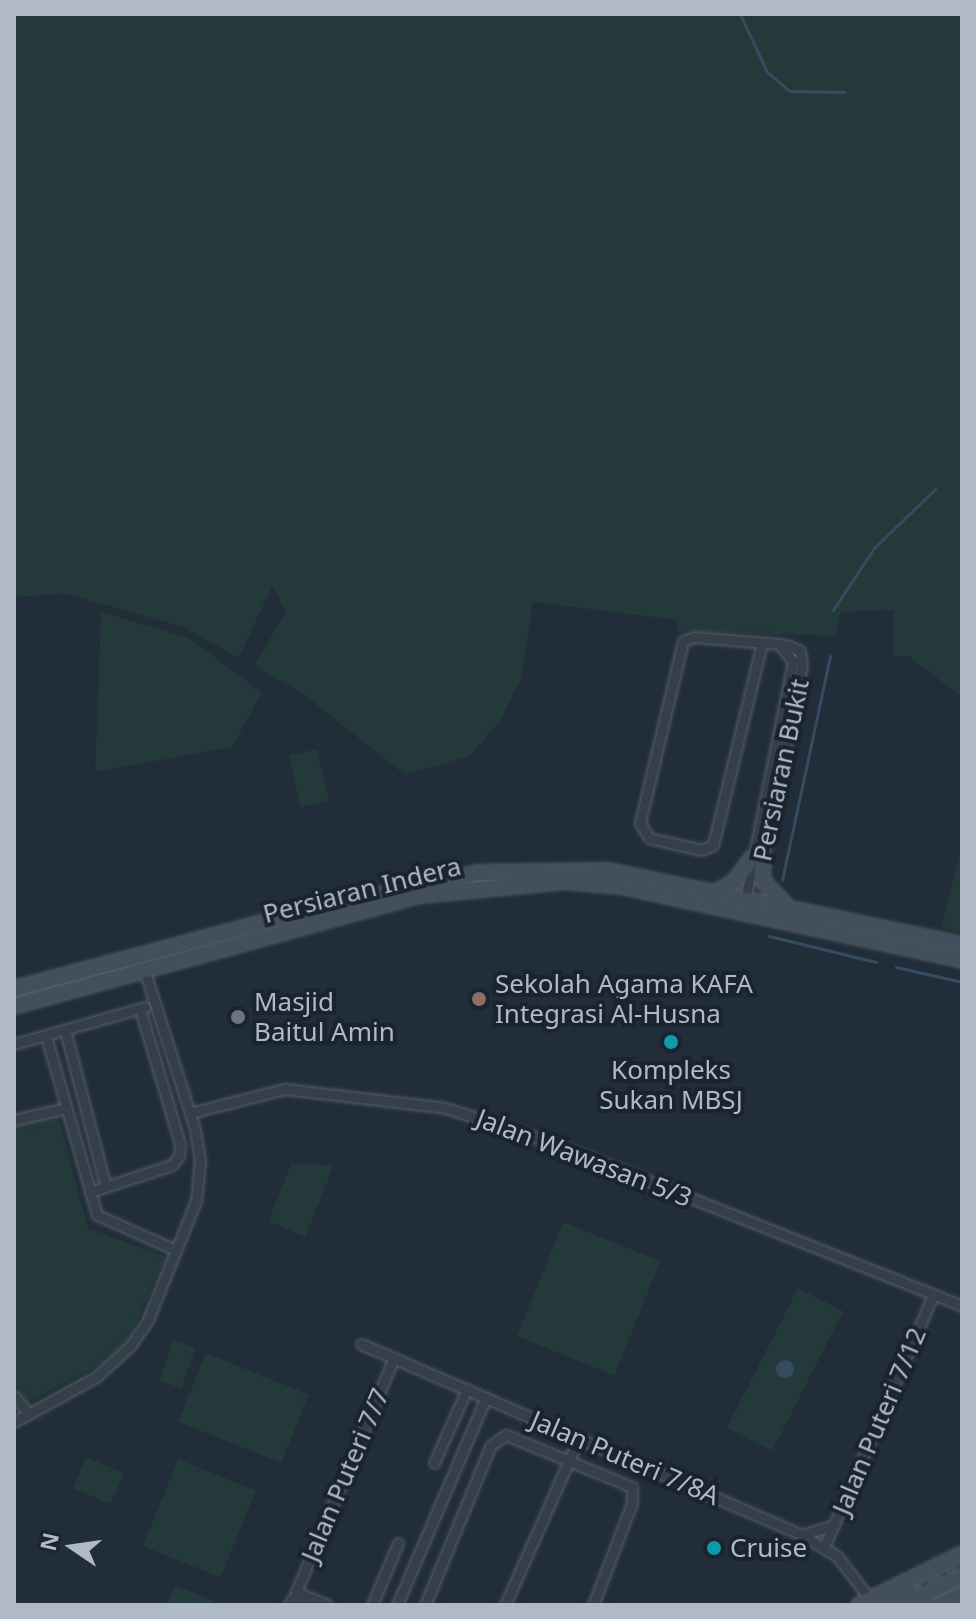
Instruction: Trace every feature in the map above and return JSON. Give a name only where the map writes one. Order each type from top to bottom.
[{"type":"main road","points":[[714,894],[734,882],[758,858]]},
{"type":"main road","points":[[758,858],[762,880],[789,908]]},
{"type":"main road","name":"Persiaran Indera","points":[[14,989],[140,955],[478,873],[608,871],[714,894],[748,907],[789,908],[962,945]]},
{"type":"main road","name":"Persiaran Indera","points":[[14,1006],[419,895],[480,886],[566,881],[621,886],[748,907],[962,960]]},
{"type":"main road","points":[[864,1601],[962,1554]]},
{"type":"main road","points":[[884,1605],[962,1576]]},
{"type":"main road","points":[[939,1605],[962,1595]]},
{"type":"street","points":[[694,637],[762,643],[716,841],[706,849],[649,838],[640,823],[680,646],[694,637]]},
{"type":"street","name":"Persiaran Bukit","points":[[748,907],[803,657],[796,648],[762,643]]},
{"type":"street","points":[[14,1422],[96,1377],[130,1346],[147,1322],[198,1188],[198,1147],[190,1113],[140,955]]},
{"type":"street","points":[[14,1044],[154,1004]]},
{"type":"street","points":[[90,1192],[172,1165],[181,1150],[140,1009]]},
{"type":"street","points":[[65,1030],[106,1187]]},
{"type":"street","points":[[46,1036],[93,1208],[104,1222],[176,1250]]},
{"type":"street","name":"Jalan Wawasan 5/3","points":[[190,1113],[285,1089],[446,1108],[553,1143],[962,1306]]},
{"type":"street","points":[[14,1120],[66,1108]]},
{"type":"street","name":"Jalan Puteri 7/12","points":[[824,1547],[933,1295]]},
{"type":"street","name":"Jalan Puteri 7/8A","points":[[361,1344],[802,1535],[837,1556],[864,1601]]},
{"type":"street","name":"Jalan Puteri 7/7","points":[[292,1599],[394,1358]]},
{"type":"street","points":[[434,1463],[467,1389]]},
{"type":"street","points":[[14,1396],[29,1414]]},
{"type":"street","points":[[397,1605],[486,1397]]},
{"type":"street","points":[[425,1605],[491,1445],[500,1436],[513,1436],[627,1482],[634,1497],[593,1605]]},
{"type":"street","points":[[505,1605],[579,1438]]},
{"type":"street","points":[[802,1535],[834,1525],[837,1556]]},
{"type":"street","points":[[372,1605],[398,1543]]},
{"type":"street","points":[[292,1599],[306,1605]]},
{"type":"street","points":[[292,1599],[327,1605]]},
{"type":"green space","points":[[14,14],[962,14],[962,697],[908,656],[894,657],[893,610],[841,612],[835,636],[677,631],[677,620],[533,602],[521,678],[499,723],[469,756],[405,775],[302,693],[254,666],[286,611],[272,586],[239,658],[183,627],[67,594],[14,597]]},
{"type":"green space","points":[[101,612],[189,638],[262,693],[232,747],[95,772]]},
{"type":"green space","points":[[317,749],[329,801],[301,807],[289,756]]},
{"type":"green space","points":[[962,845],[962,933],[941,928]]},
{"type":"green space","points":[[58,1115],[88,1228],[166,1257],[133,1330],[118,1349],[93,1369],[25,1403],[14,1390],[14,1126]]},
{"type":"green space","points":[[291,1164],[334,1165],[305,1237],[268,1221]]},
{"type":"green space","points":[[563,1222],[660,1261],[614,1375],[517,1336]]},
{"type":"green space","points":[[798,1288],[843,1311],[772,1451],[727,1428]]},
{"type":"green space","points":[[173,1340],[196,1348],[182,1388],[159,1381]]},
{"type":"green space","points":[[206,1353],[309,1395],[281,1463],[178,1422]]},
{"type":"green space","points":[[86,1457],[124,1473],[110,1504],[73,1488]]},
{"type":"green space","points":[[178,1459],[256,1490],[221,1578],[143,1546]]},
{"type":"green space","points":[[175,1585],[215,1601],[214,1605],[166,1605]]},
{"type":"water","points":[[781,1360],[789,1360],[794,1369],[792,1376],[781,1378],[776,1373],[776,1365]]},
{"type":"waterway","points":[[740,14],[767,72],[790,91],[844,92]]},
{"type":"waterway","points":[[833,610],[874,548],[935,489]]},
{"type":"waterway","points":[[782,880],[830,656]]},
{"type":"waterway","points":[[769,936],[876,962]]},
{"type":"waterway","points":[[896,967],[962,982]]},
{"type":"tunnel","points":[[909,1591],[958,1573]]},
{"type":"place","name":"Sekolah Agama KAFA Integrasi Al-Husna","points":[[479,999]]},
{"type":"place","name":"Masjid Baitul Amin","points":[[238,1017]]},
{"type":"place","name":"Kompleks Sukan MBSJ","points":[[671,1042]]},
{"type":"place","name":"Cruise","points":[[714,1548]]}]
